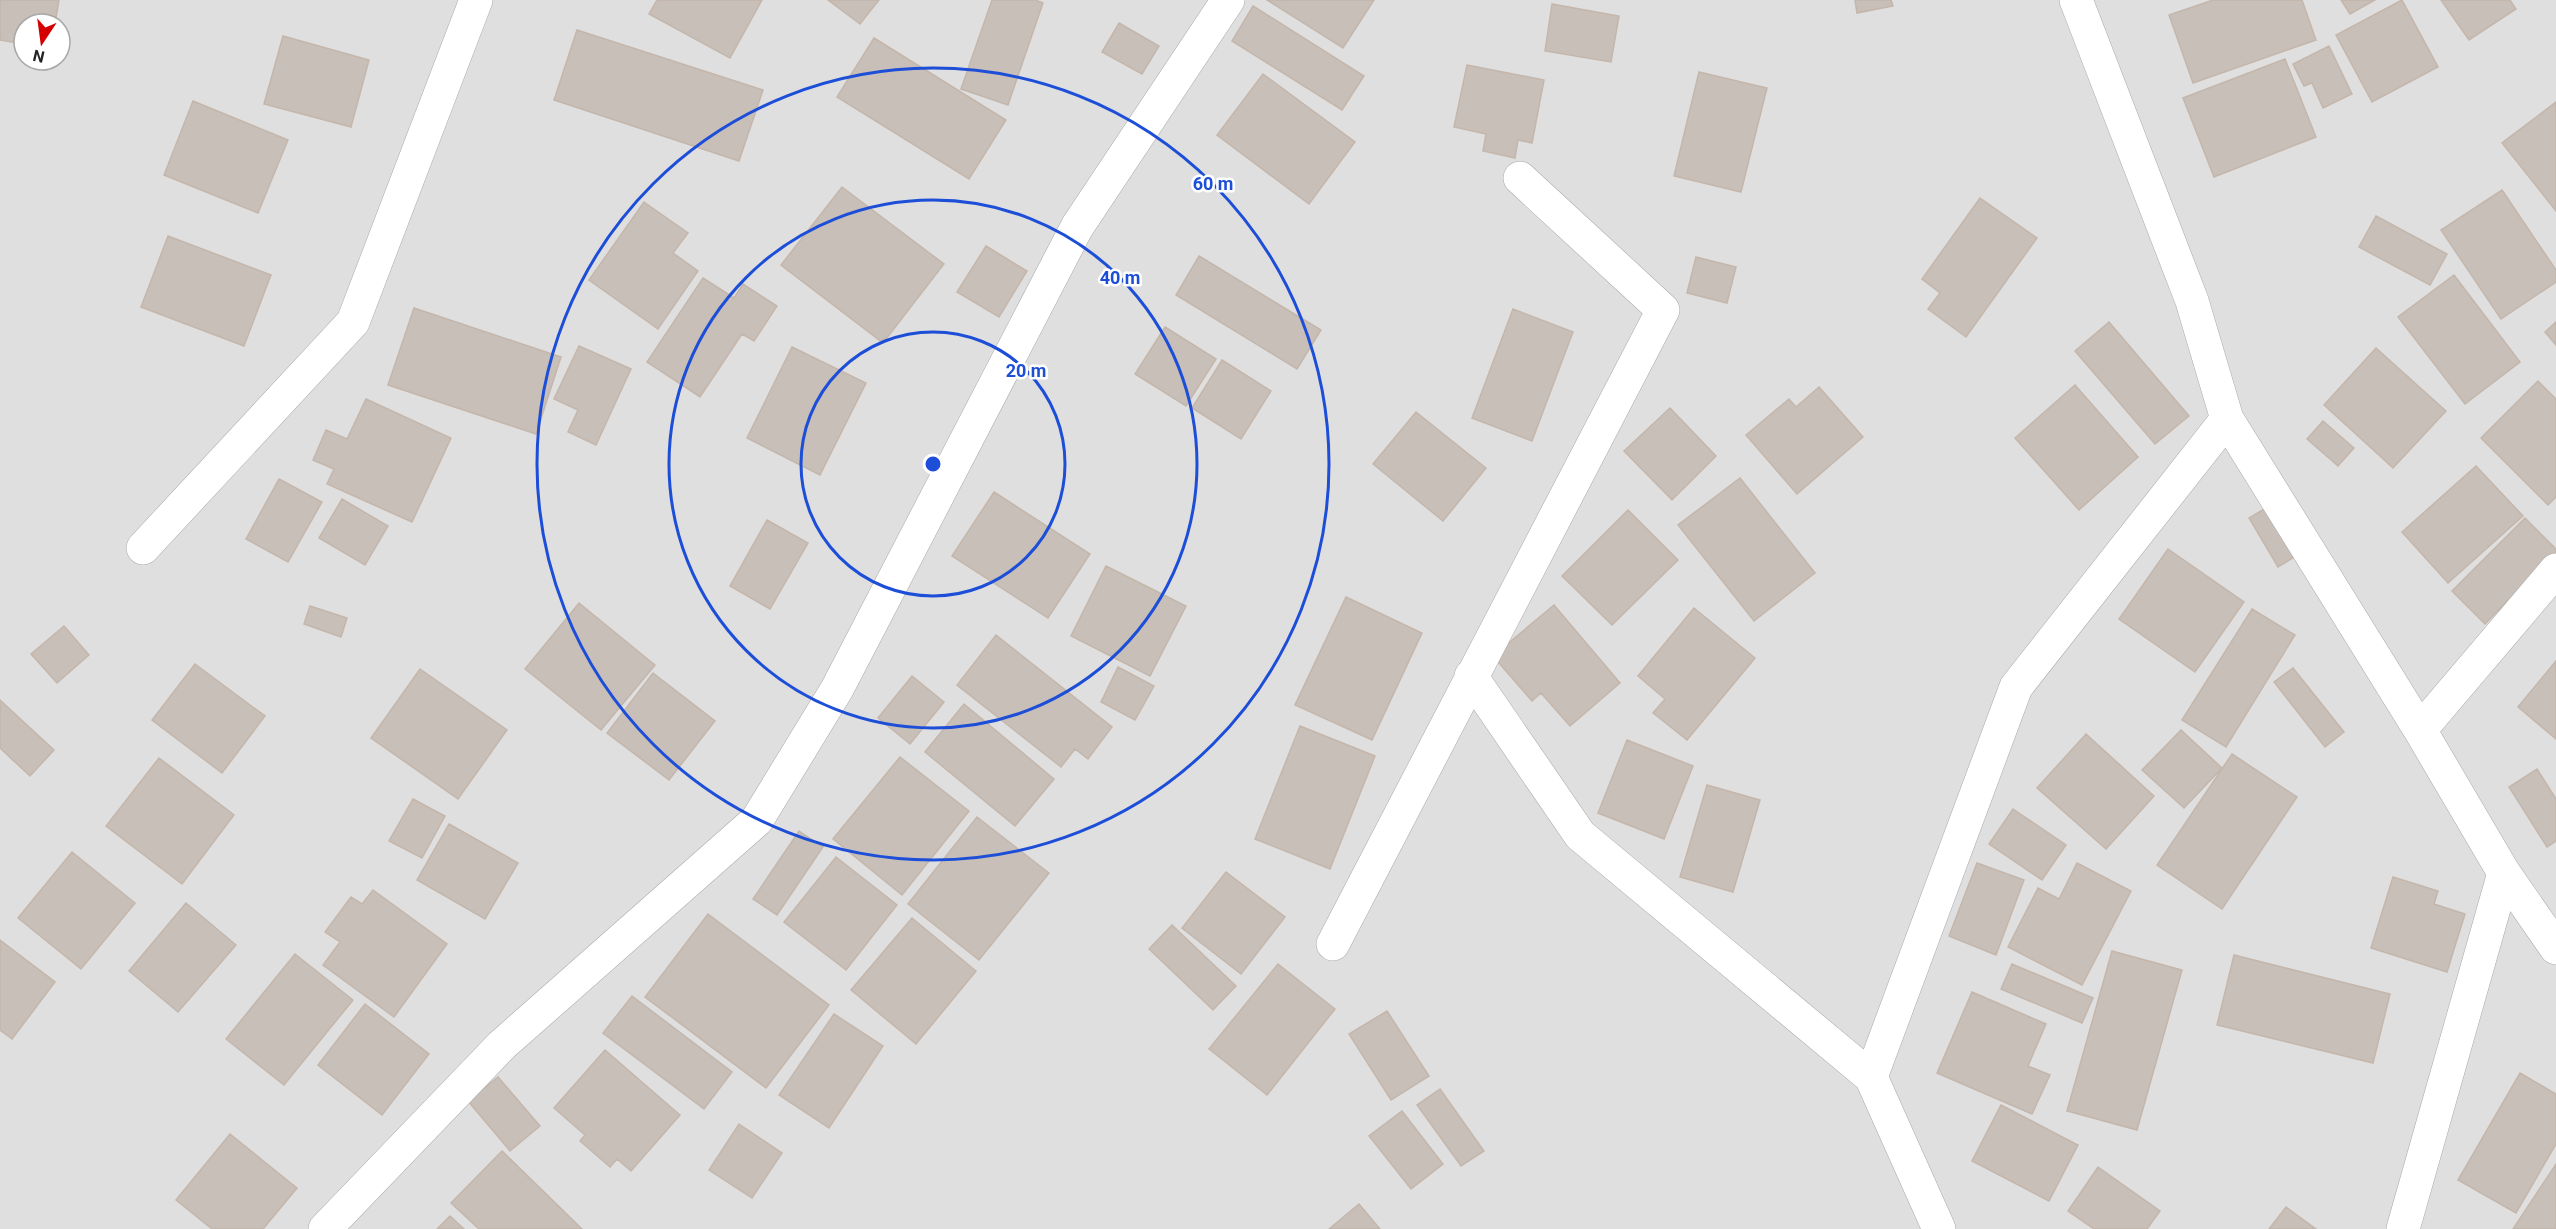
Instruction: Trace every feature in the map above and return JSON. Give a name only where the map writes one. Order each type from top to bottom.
[{"type":"street","points":[[143,548],[353,322],[476,0]]},
{"type":"street","points":[[325,1229],[502,1045],[757,820],[837,689],[1077,227],[1228,0]]},
{"type":"street","points":[[2076,0],[2192,300],[2227,419],[2420,730],[2504,873],[2556,948]]},
{"type":"street","points":[[1333,944],[1663,310],[1520,178]]},
{"type":"street","points":[[1871,1077],[2016,687],[2227,419]]},
{"type":"street","points":[[2420,730],[2556,570]]},
{"type":"street","points":[[1471,676],[1580,835],[1871,1077],[1939,1229]]},
{"type":"street","points":[[2403,1229],[2504,873]]},
{"type":"shaded area","points":[[0,0],[2556,0],[2556,1229],[0,1229]]},
{"type":"building","points":[[0,0],[59,0],[57,12],[12,12],[12,42],[0,40]]},
{"type":"building","points":[[657,0],[762,0],[730,58],[649,14]]},
{"type":"building","points":[[828,0],[879,0],[860,24]]},
{"type":"building","points":[[992,0],[1035,0],[1043,3],[1008,105],[961,89]]},
{"type":"building","points":[[1267,0],[1374,0],[1343,48]]},
{"type":"building","points":[[1855,0],[1891,0],[1893,6],[1857,13]]},
{"type":"building","points":[[2213,0],[2302,0],[2316,40],[2193,83],[2169,15]]},
{"type":"building","points":[[2341,0],[2375,0],[2350,14]]},
{"type":"building","points":[[2402,0],[2438,67],[2372,102],[2336,35]]},
{"type":"building","points":[[2441,0],[2510,0],[2516,9],[2469,40]]},
{"type":"building","points":[[1552,4],[1619,16],[1611,62],[1545,51]]},
{"type":"building","points":[[1253,6],[1364,76],[1342,110],[1232,41]]},
{"type":"building","points":[[1119,23],[1159,46],[1142,74],[1102,52]]},
{"type":"building","points":[[577,30],[763,90],[739,161],[554,100]]},
{"type":"building","points":[[283,36],[369,60],[351,127],[264,104]]},
{"type":"building","points":[[874,38],[1006,120],[969,179],[837,97]]},
{"type":"building","points":[[2329,46],[2352,94],[2323,108],[2312,83],[2304,86],[2293,64]]},
{"type":"building","points":[[2285,59],[2316,137],[2214,177],[2183,98]]},
{"type":"building","points":[[1467,65],[1544,80],[1532,143],[1518,140],[1515,158],[1483,151],[1486,134],[1454,127]]},
{"type":"building","points":[[1699,72],[1767,88],[1741,192],[1674,176]]},
{"type":"building","points":[[1263,74],[1355,142],[1309,204],[1217,135]]},
{"type":"building","points":[[193,101],[288,140],[258,213],[164,175]]},
{"type":"building","points":[[2556,102],[2556,211],[2502,143]]},
{"type":"building","points":[[842,187],[944,264],[883,343],[781,265]]},
{"type":"building","points":[[2502,190],[2556,270],[2556,282],[2501,319],[2441,230]]},
{"type":"building","points":[[1980,198],[2037,238],[1966,337],[1928,309],[1940,293],[1922,279]]},
{"type":"building","points":[[644,202],[688,233],[673,253],[698,271],[658,329],[589,280]]},
{"type":"building","points":[[2376,216],[2447,254],[2430,285],[2359,247]]},
{"type":"building","points":[[168,236],[271,275],[244,346],[141,307]]},
{"type":"building","points":[[986,246],[1027,271],[999,317],[957,292]]},
{"type":"building","points":[[1199,256],[1321,330],[1297,369],[1176,295]]},
{"type":"building","points":[[1696,257],[1736,267],[1727,303],[1687,293]]},
{"type":"building","points":[[2454,275],[2520,362],[2465,404],[2398,317]]},
{"type":"building","points":[[703,278],[734,298],[743,284],[777,306],[754,341],[742,334],[700,397],[647,362]]},
{"type":"building","points":[[414,308],[561,357],[536,434],[388,385]]},
{"type":"building","points":[[1513,309],[1573,332],[1532,441],[1472,418]]},
{"type":"building","points":[[2109,322],[2189,416],[2155,444],[2075,351]]},
{"type":"building","points":[[2556,322],[2556,345],[2545,332]]},
{"type":"building","points":[[1165,327],[1216,359],[1186,406],[1135,374]]},
{"type":"building","points":[[579,346],[631,369],[596,445],[568,432],[578,410],[554,399]]},
{"type":"building","points":[[792,347],[866,383],[820,475],[747,438]]},
{"type":"building","points":[[2376,348],[2446,411],[2393,468],[2324,405]]},
{"type":"building","points":[[1222,360],[1271,391],[1241,439],[1192,408]]},
{"type":"building","points":[[2538,381],[2556,399],[2556,497],[2548,505],[2481,438]]},
{"type":"building","points":[[2075,385],[2138,457],[2079,510],[2015,438]]},
{"type":"building","points":[[1819,387],[1863,437],[1797,494],[1746,435],[1789,399],[1796,407]]},
{"type":"building","points":[[366,399],[451,438],[412,522],[327,484],[334,469],[313,460],[326,430],[347,439]]},
{"type":"building","points":[[1670,408],[1716,456],[1672,500],[1624,451]]},
{"type":"building","points":[[1416,412],[1486,468],[1443,521],[1373,464]]},
{"type":"building","points":[[2323,421],[2354,448],[2338,466],[2307,439]]},
{"type":"building","points":[[2476,466],[2523,516],[2448,583],[2402,532]]},
{"type":"building","points":[[1740,478],[1815,573],[1754,621],[1678,525]]},
{"type":"building","points":[[279,479],[322,502],[288,562],[246,539]]},
{"type":"building","points":[[994,492],[1090,554],[1048,618],[952,556]]},
{"type":"building","points":[[342,499],[388,526],[365,565],[319,538]]},
{"type":"building","points":[[2271,505],[2299,554],[2278,567],[2249,518]]},
{"type":"building","points":[[1628,510],[1678,560],[1612,625],[1562,576]]},
{"type":"building","points":[[2525,518],[2556,549],[2556,552],[2485,624],[2452,591]]},
{"type":"building","points":[[767,520],[808,543],[770,609],[730,586]]},
{"type":"building","points":[[2168,549],[2244,602],[2195,672],[2119,619]]},
{"type":"building","points":[[1106,566],[1186,606],[1150,676],[1071,636]]},
{"type":"building","points":[[1346,597],[1422,633],[1372,740],[1295,705]]},
{"type":"building","points":[[579,603],[655,665],[601,730],[525,669]]},
{"type":"building","points":[[1554,605],[1620,683],[1570,726],[1541,693],[1532,701],[1493,656]]},
{"type":"building","points":[[310,606],[347,618],[341,637],[304,624]]},
{"type":"building","points":[[1694,608],[1755,658],[1687,740],[1653,713],[1665,699],[1638,676]]},
{"type":"building","points":[[2252,609],[2295,635],[2226,747],[2182,720]]},
{"type":"building","points":[[64,626],[89,655],[57,683],[31,654]]},
{"type":"building","points":[[996,635],[1112,727],[1088,759],[1075,749],[1061,767],[957,685]]},
{"type":"building","points":[[2556,661],[2556,739],[2518,707]]},
{"type":"building","points":[[195,664],[265,716],[222,773],[152,720]]},
{"type":"building","points":[[1118,667],[1154,686],[1135,720],[1101,702]]},
{"type":"building","points":[[2293,668],[2344,732],[2325,747],[2274,682]]},
{"type":"building","points":[[420,669],[507,730],[458,799],[371,738]]},
{"type":"building","points":[[653,673],[715,721],[669,780],[607,733]]},
{"type":"building","points":[[912,676],[944,702],[910,744],[878,718]]},
{"type":"building","points":[[0,700],[54,750],[30,776],[0,748]]},
{"type":"building","points":[[964,704],[1054,779],[1015,826],[925,752]]},
{"type":"building","points":[[1300,726],[1375,756],[1330,869],[1255,839]]},
{"type":"building","points":[[2181,730],[2222,768],[2184,808],[2142,770]]},
{"type":"building","points":[[2086,734],[2154,796],[2106,849],[2037,788]]},
{"type":"building","points":[[1627,740],[1693,766],[1664,839],[1598,813]]},
{"type":"building","points":[[2232,754],[2297,797],[2222,909],[2157,865]]},
{"type":"building","points":[[900,757],[969,811],[902,895],[833,839]]},
{"type":"building","points":[[159,758],[234,815],[182,884],[106,826]]},
{"type":"building","points":[[2537,769],[2556,799],[2556,841],[2547,847],[2509,787]]},
{"type":"building","points":[[1707,785],[1760,800],[1733,892],[1680,877]]},
{"type":"building","points":[[413,799],[445,816],[422,858],[389,841]]},
{"type":"building","points":[[2013,809],[2066,845],[2042,880],[1989,844]]},
{"type":"building","points":[[977,817],[1049,873],[979,960],[908,904]]},
{"type":"building","points":[[449,824],[518,863],[485,919],[417,880]]},
{"type":"building","points":[[799,831],[823,847],[777,915],[753,899]]},
{"type":"building","points":[[72,852],[135,903],[81,969],[18,918]]},
{"type":"building","points":[[836,857],[897,905],[846,970],[784,922]]},
{"type":"building","points":[[1977,863],[2024,880],[1996,955],[1949,936]]},
{"type":"building","points":[[2077,863],[2131,891],[2082,985],[2008,947],[2038,888],[2059,899]]},
{"type":"building","points":[[1226,872],[1285,917],[1241,974],[1182,928]]},
{"type":"building","points":[[2393,877],[2438,891],[2434,904],[2465,914],[2447,972],[2371,948]]},
{"type":"building","points":[[373,890],[447,944],[394,1017],[323,965],[340,942],[325,932],[351,897],[362,904]]},
{"type":"building","points":[[186,903],[236,945],[178,1012],[129,971]]},
{"type":"building","points":[[708,914],[829,1005],[766,1088],[645,997]]},
{"type":"building","points":[[912,918],[976,971],[916,1044],[851,990]]},
{"type":"building","points":[[1172,925],[1236,986],[1213,1010],[1149,949]]},
{"type":"building","points":[[0,940],[55,982],[12,1039],[0,1030]]},
{"type":"building","points":[[2112,951],[2182,970],[2137,1130],[2067,1111]]},
{"type":"building","points":[[295,954],[353,1000],[284,1085],[226,1039]]},
{"type":"building","points":[[2234,955],[2390,994],[2373,1063],[2217,1025]]},
{"type":"building","points":[[1278,964],[1335,1009],[1267,1095],[1209,1049]]},
{"type":"building","points":[[2012,964],[2093,998],[2082,1023],[2001,989]]},
{"type":"building","points":[[1972,992],[2046,1024],[2028,1066],[2050,1075],[2032,1114],[1937,1073]]},
{"type":"building","points":[[632,996],[732,1072],[704,1109],[603,1033]]},
{"type":"building","points":[[365,1004],[429,1054],[382,1115],[318,1065]]},
{"type":"building","points":[[1387,1011],[1429,1076],[1391,1100],[1349,1034]]},
{"type":"building","points":[[834,1014],[883,1046],[829,1128],[779,1095]]},
{"type":"building","points":[[605,1050],[680,1115],[631,1171],[617,1159],[610,1167],[580,1141],[585,1135],[554,1108]]},
{"type":"building","points":[[2520,1073],[2556,1094],[2556,1144],[2516,1213],[2458,1180]]},
{"type":"building","points":[[498,1077],[540,1126],[510,1151],[468,1101]]},
{"type":"building","points":[[1440,1089],[1484,1151],[1461,1166],[1417,1105]]},
{"type":"building","points":[[2001,1105],[2078,1145],[2049,1201],[1972,1161]]},
{"type":"building","points":[[1402,1111],[1443,1164],[1411,1189],[1369,1136]]},
{"type":"building","points":[[739,1124],[782,1153],[752,1198],[709,1170]]},
{"type":"building","points":[[230,1134],[297,1188],[263,1229],[212,1229],[176,1200]]},
{"type":"building","points":[[502,1151],[582,1229],[479,1229],[451,1203]]},
{"type":"building","points":[[2556,1164],[2556,1229],[2513,1229]]},
{"type":"building","points":[[2098,1167],[2160,1211],[2147,1229],[2094,1229],[2068,1211]]},
{"type":"building","points":[[1359,1204],[1380,1229],[1329,1229]]},
{"type":"building","points":[[2286,1207],[2316,1229],[2269,1229]]},
{"type":"building","points":[[450,1216],[464,1229],[437,1229]]}]
